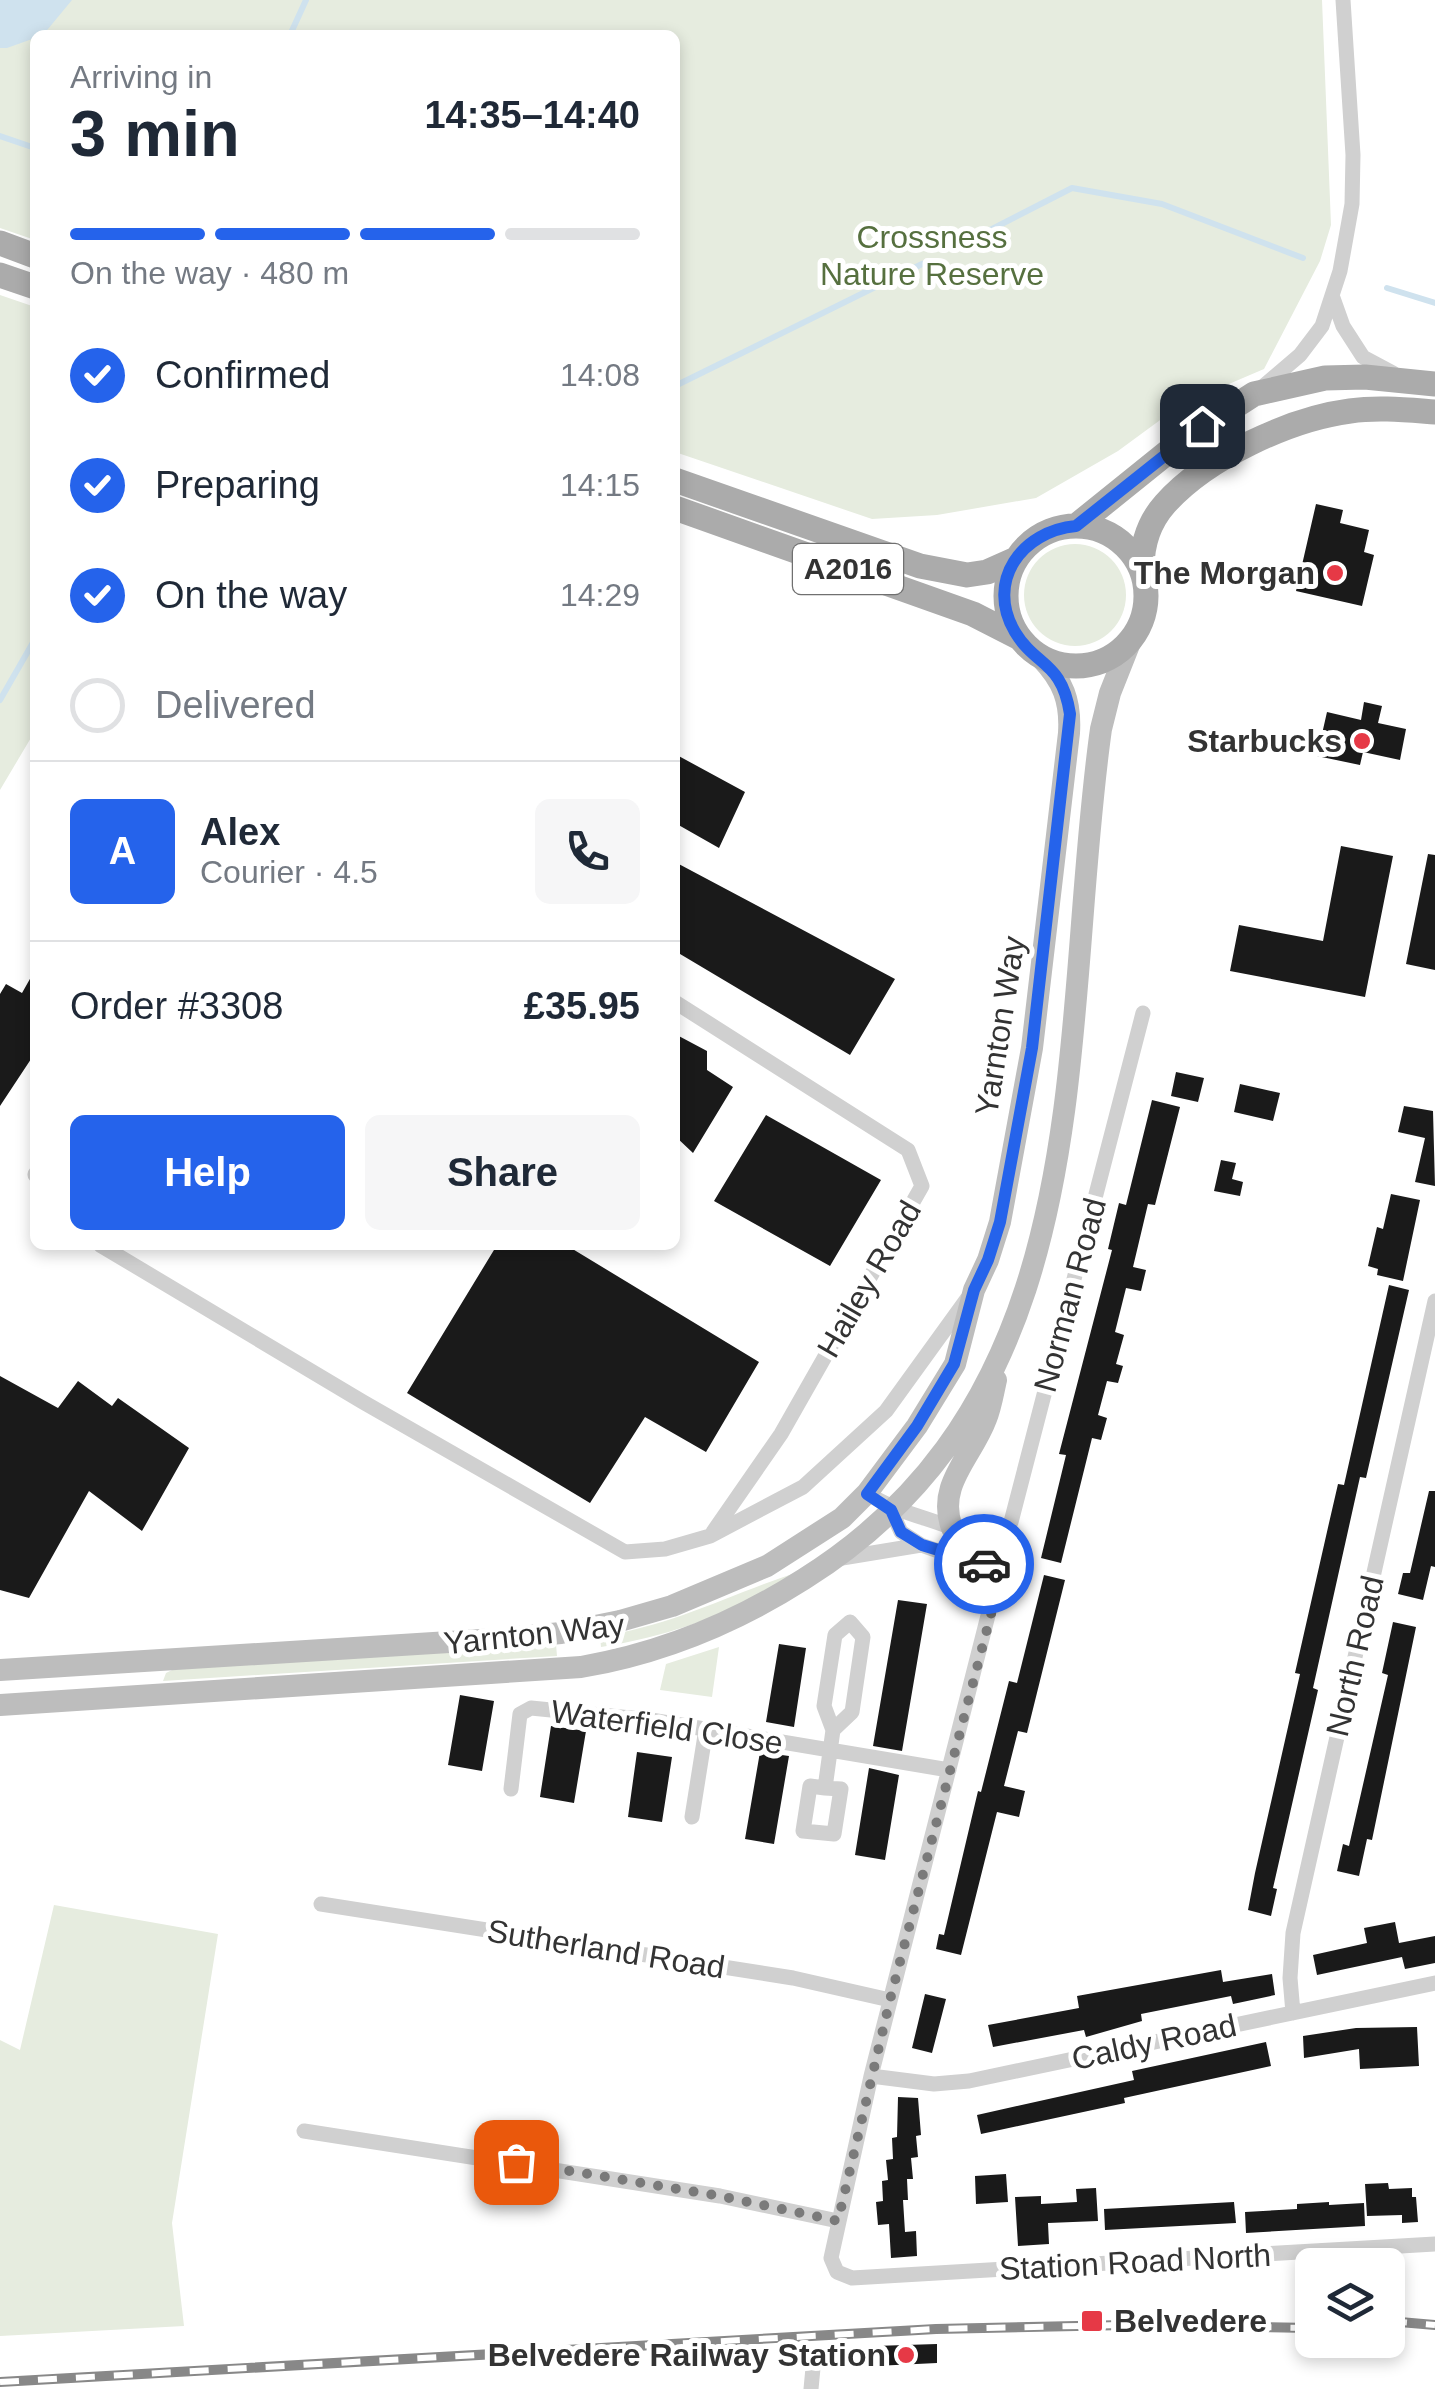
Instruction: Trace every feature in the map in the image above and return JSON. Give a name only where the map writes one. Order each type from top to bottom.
[{"type":"main road","points":[[0,244],[30,254]]},
{"type":"main road","points":[[0,275],[30,285]]},
{"type":"main road","points":[[1076,526],[1184,439],[1254,394],[1325,378],[1435,384]]},
{"type":"main road","points":[[1142,568],[1115,536],[1076,526],[1042,534],[1014,560],[1006,585],[1005,603],[1018,637],[1042,658],[1065,666],[1090,666],[1112,656],[1131,640],[1142,622],[1146,602],[1142,552],[1148,530],[1164,504],[1231,454],[1275,433],[1348,411],[1435,412]]},
{"type":"main road","name":"A2016","points":[[680,482],[920,566],[967,575],[987,572],[1014,560]]},
{"type":"main road","name":"A2016","points":[[680,510],[974,614],[1018,637]]},
{"type":"main road","points":[[680,519],[800,551]]},
{"type":"street","points":[[1254,394],[1300,354],[1322,326],[1336,285],[1352,204],[1353,155],[1343,0]]},
{"type":"street","points":[[1336,285],[1343,326],[1363,357],[1405,380]]},
{"type":"street","name":"Yarnton Way","points":[[0,1705],[596,1665],[651,1653],[751,1612],[836,1559],[891,1510],[955,1435],[1002,1358],[1040,1248],[1070,1060],[1101,730],[1110,693],[1131,640]]},
{"type":"street","name":"Yarnton Way","points":[[0,1670],[561,1633],[672,1606],[767,1566],[842,1518],[867,1494],[917,1426],[954,1364],[974,1290],[1000,1222],[1032,1048],[1069,733],[1067,696],[1061,681],[1042,658]]},
{"type":"street","name":"Hailey Road","points":[[680,1005],[908,1150],[922,1186],[781,1434],[710,1536]]},
{"type":"street","name":"Norman Road","points":[[836,2272],[831,2258],[871,2076],[996,1595],[992,1561],[1011,1522],[1142,1019]]},
{"type":"street","points":[[108,1250],[362,1402],[625,1552],[665,1549],[710,1536],[803,1487],[886,1412],[974,1290]]},
{"type":"street","name":"North Road","points":[[1293,2013],[1293,1933],[1435,1300]]},
{"type":"street","points":[[952,1528],[946,1513],[951,1482],[986,1420],[1002,1358]]},
{"type":"street","points":[[867,1494],[891,1510],[915,1512],[992,1549],[992,1561],[981,1566],[922,1545],[901,1532],[891,1510]]},
{"type":"street","points":[[836,1559],[922,1545]]},
{"type":"street","name":"Waterfield Close","points":[[825,1788],[833,1730],[824,1706],[835,1635],[850,1622],[863,1637],[852,1712],[833,1730]]},
{"type":"street","name":"Waterfield Close","points":[[511,1789],[520,1714],[530,1708],[706,1729],[949,1770]]},
{"type":"street","points":[[692,1817],[706,1729]]},
{"type":"street","name":"Sutherland Road","points":[[322,1904],[792,1978],[890,2000]]},
{"type":"street","name":"Caldy Road","points":[[871,2076],[934,2084],[970,2082],[1435,1983]]},
{"type":"street","points":[[304,2131],[720,2196],[838,2221]]},
{"type":"street","name":"Station Road North","points":[[836,2272],[852,2278],[1435,2244]]},
{"type":"street","points":[[811,2389],[813,2368]]},
{"type":"green space","name":"Crossness Nature Reserve","points":[[0,0],[1322,0],[1331,225],[1320,261],[1264,369],[1182,404],[1118,451],[1036,498],[937,515],[872,519],[680,454],[680,30],[30,30],[30,238],[0,228]]},
{"type":"green space","points":[[0,295],[30,305],[30,739],[0,790]]},
{"type":"green space","points":[[1075,544],[1095,548],[1111,559],[1122,575],[1126,595],[1122,615],[1111,631],[1095,642],[1075,646],[1055,642],[1039,631],[1028,615],[1024,595],[1028,575],[1039,559],[1055,548]]},
{"type":"green space","points":[[801,1571],[705,1620],[601,1647],[600,1636],[676,1617]]},
{"type":"green space","points":[[556,1644],[557,1656],[163,1681],[166,1673],[176,1668]]},
{"type":"green space","points":[[719,1647],[712,1697],[660,1690],[666,1664]]},
{"type":"green space","points":[[54,1905],[218,1934],[172,2223],[184,2326],[0,2336],[0,2040],[20,2050]]},
{"type":"water","points":[[0,0],[72,0],[47,30],[30,30],[30,40],[0,48]]},
{"type":"building","name":"The Morgan","points":[[1316,504],[1343,510],[1340,523],[1369,530],[1364,552],[1374,555],[1362,606],[1296,591]]},
{"type":"building","name":"Starbucks","points":[[1364,702],[1382,706],[1378,723],[1406,729],[1400,760],[1363,752],[1360,765],[1317,756],[1327,712],[1361,720]]},
{"type":"building","points":[[680,757],[745,792],[719,848],[680,826]]},
{"type":"building","points":[[1341,846],[1393,856],[1365,997],[1230,971],[1239,925],[1323,941]]},
{"type":"building","points":[[1428,854],[1435,855],[1435,970],[1406,964]]},
{"type":"building","points":[[680,865],[895,979],[850,1055],[680,954]]},
{"type":"building","points":[[30,979],[30,1061],[0,1106],[0,994],[6,984],[22,993]]},
{"type":"building","points":[[680,1037],[707,1051],[707,1070],[733,1087],[693,1153],[680,1141]]},
{"type":"building","points":[[1176,1072],[1204,1078],[1198,1102],[1171,1096]]},
{"type":"building","points":[[1240,1084],[1280,1093],[1273,1121],[1234,1112]]},
{"type":"building","points":[[1152,1100],[1180,1107],[1155,1205],[1148,1204],[1133,1267],[1146,1270],[1141,1291],[1126,1288],[1115,1332],[1124,1335],[1116,1364],[1123,1366],[1118,1383],[1107,1381],[1098,1415],[1107,1418],[1101,1440],[1092,1438],[1061,1563],[1041,1558],[1066,1455],[1059,1454],[1112,1250],[1108,1249],[1119,1203],[1126,1205]]},
{"type":"building","points":[[1404,1106],[1433,1111],[1435,1186],[1415,1182],[1425,1138],[1398,1132]]},
{"type":"building","points":[[766,1115],[881,1180],[830,1266],[714,1201]]},
{"type":"building","points":[[1221,1160],[1236,1163],[1232,1179],[1243,1182],[1240,1196],[1214,1191]]},
{"type":"building","points":[[1391,1194],[1420,1200],[1403,1281],[1377,1275],[1378,1269],[1368,1266],[1377,1227],[1383,1229]]},
{"type":"building","points":[[494,1250],[574,1250],[759,1362],[706,1452],[645,1417],[590,1503],[407,1393]]},
{"type":"building","points":[[1389,1285],[1409,1290],[1366,1478],[1360,1477],[1313,1688],[1318,1690],[1273,1888],[1277,1889],[1271,1916],[1248,1910],[1300,1674],[1295,1673],[1338,1484],[1344,1485]]},
{"type":"building","points":[[0,1376],[58,1408],[78,1381],[112,1406],[118,1398],[189,1448],[142,1531],[89,1491],[29,1598],[0,1590]]},
{"type":"building","points":[[1429,1491],[1435,1491],[1435,1567],[1431,1566],[1423,1600],[1398,1594],[1403,1573],[1410,1573]]},
{"type":"building","points":[[1044,1575],[1065,1580],[1027,1733],[1018,1731],[1004,1786],[1025,1791],[1019,1817],[997,1812],[961,1955],[936,1949],[939,1934],[944,1935],[1009,1681],[1017,1683]]},
{"type":"building","points":[[898,1600],[927,1604],[902,1751],[873,1746]]},
{"type":"building","points":[[1393,1622],[1416,1627],[1372,1840],[1367,1839],[1359,1876],[1337,1871],[1343,1844],[1349,1846],[1388,1675],[1382,1673]]},
{"type":"building","points":[[779,1644],[806,1648],[794,1727],[766,1722]]},
{"type":"building","points":[[460,1695],[494,1701],[482,1771],[448,1765]]},
{"type":"building","points":[[551,1726],[586,1731],[574,1803],[540,1797]]},
{"type":"building","points":[[637,1752],[672,1757],[662,1822],[628,1817]]},
{"type":"building","points":[[760,1752],[789,1756],[774,1844],[745,1839]]},
{"type":"building","points":[[869,1768],[899,1775],[885,1860],[855,1855]]},
{"type":"building","points":[[1395,1922],[1399,1943],[1435,1936],[1435,1963],[1405,1969],[1402,1957],[1317,1975],[1313,1955],[1367,1943],[1364,1928]]},
{"type":"building","points":[[1221,1970],[1223,1982],[1272,1974],[1275,1995],[1233,2004],[1231,1996],[1141,2014],[1142,2021],[1086,2037],[1084,2030],[993,2047],[988,2025],[1079,2008],[1077,1996]]},
{"type":"building","points":[[925,1994],[946,1999],[932,2053],[912,2048]]},
{"type":"building","points":[[1417,2027],[1419,2066],[1360,2069],[1359,2049],[1304,2058],[1303,2036],[1356,2028]]},
{"type":"building","points":[[1266,2042],[1271,2066],[981,2134],[977,2115],[1134,2080],[1132,2071]]},
{"type":"building","points":[[898,2097],[918,2098],[918,2157],[911,2158],[913,2179],[907,2179],[908,2200],[903,2200],[905,2232],[916,2231],[917,2256],[891,2258],[889,2224],[878,2225],[876,2202],[883,2201],[882,2181],[888,2180],[886,2160],[893,2159]]},
{"type":"building","points":[[1006,2174],[1008,2202],[976,2204],[975,2176]]},
{"type":"building","points":[[1388,2183],[1389,2189],[1412,2188],[1418,2222],[1402,2223],[1402,2215],[1367,2216],[1365,2184]]},
{"type":"building","points":[[1096,2188],[1098,2221],[1048,2223],[1049,2244],[1018,2246],[1015,2197],[1041,2196],[1041,2204],[1077,2202],[1076,2189]]},
{"type":"building","points":[[1234,2202],[1236,2223],[1105,2230],[1104,2209]]},
{"type":"building","points":[[1364,2203],[1365,2226],[1246,2233],[1245,2212],[1297,2209],[1297,2204]]},
{"type":"building","name":"Belvedere Railway Station","points":[[937,2344],[937,2363],[875,2366],[874,2346]]},
{"type":"waterway","points":[[292,30],[306,0]]},
{"type":"waterway","points":[[0,136],[30,146]]},
{"type":"waterway","points":[[953,249],[1072,188],[1162,204],[1303,258]]},
{"type":"waterway","points":[[680,384],[922,264]]},
{"type":"waterway","points":[[1387,288],[1435,303]]},
{"type":"waterway","points":[[0,700],[30,648]]},
{"type":"railway","points":[[1405,2322],[1435,2325]]},
{"type":"railway","points":[[0,2382],[936,2329],[1125,2325],[1295,2328]]},
{"type":"way so far","points":[[516,2162],[720,2196],[838,2221],[890,2000],[996,1595],[996,1570],[992,1561],[984,1564]]},
{"type":"place","name":"The Morgan","points":[[1335,573]]},
{"type":"place","name":"Starbucks","points":[[1362,741]]},
{"type":"place","name":"Belvedere","points":[[1092,2321]]},
{"type":"place","name":"Belvedere Railway Station","points":[[906,2355]]},
{"type":"route","points":[[984,1564],[922,1545],[901,1532],[891,1510],[867,1494],[917,1426],[954,1364],[974,1290],[1000,1222],[1032,1048],[1070,714],[1061,681],[1018,637],[1010,621],[1006,585],[1014,560],[1027,544],[1057,528],[1076,526],[1202,426]]}]
